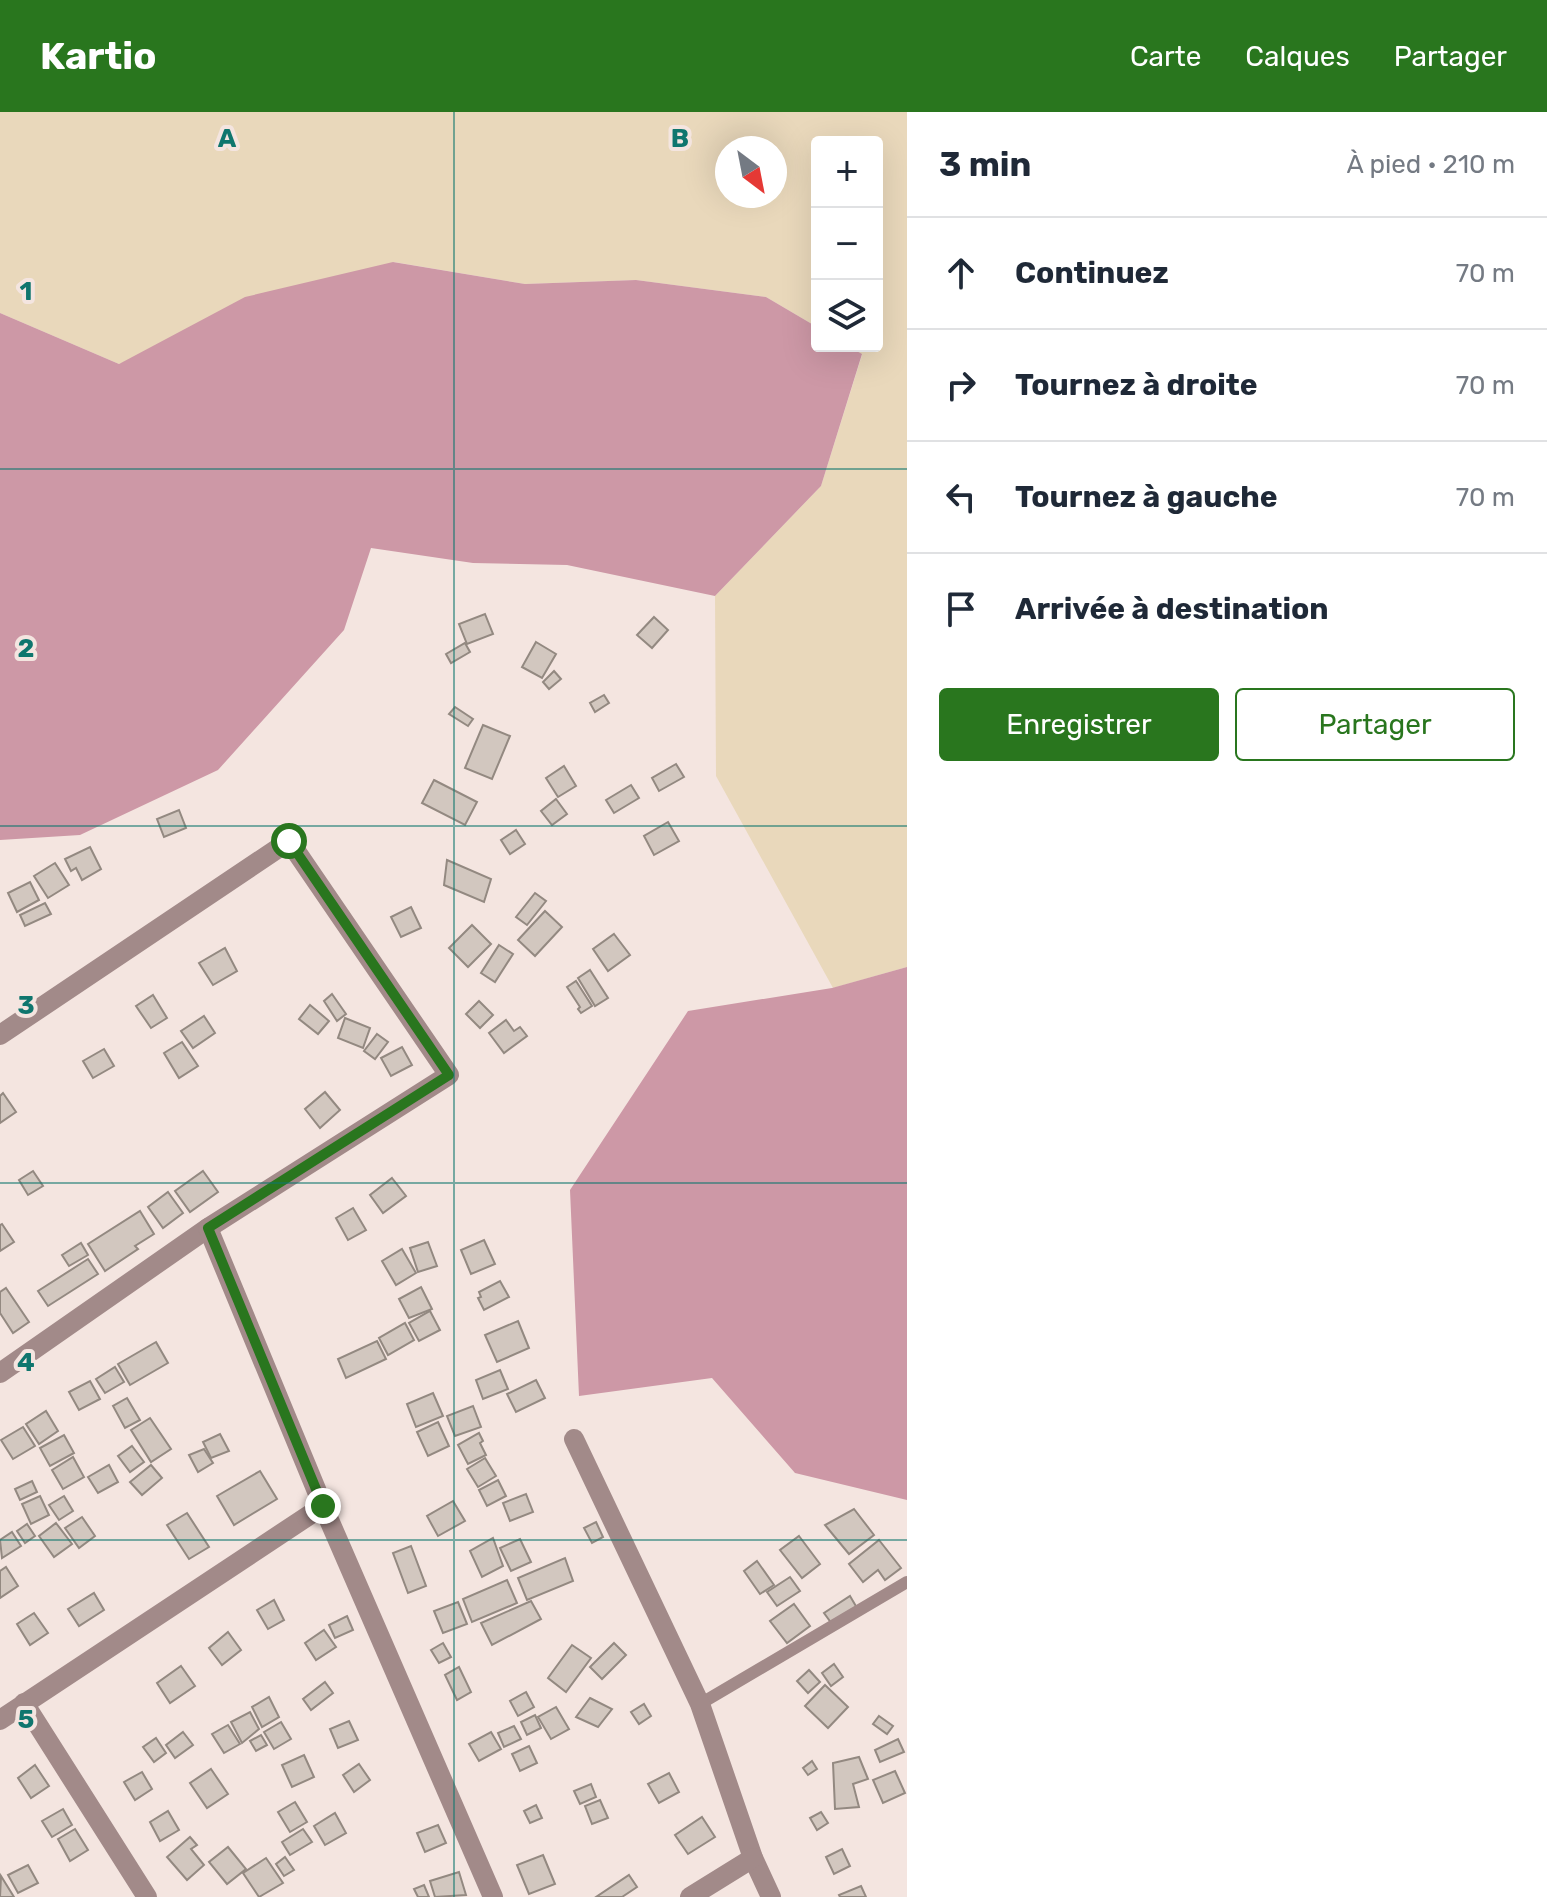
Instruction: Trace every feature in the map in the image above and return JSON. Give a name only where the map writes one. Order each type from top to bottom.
[{"type":"street","points":[[0,1035],[289,841],[449,1075],[208,1228],[0,1373]]},
{"type":"street","points":[[208,1228],[323,1506],[493,1897]]},
{"type":"street","points":[[574,1439],[700,1704],[753,1858],[771,1897]]},
{"type":"street","points":[[0,1720],[323,1506]]},
{"type":"street","points":[[24,1703],[147,1897]]},
{"type":"street","points":[[690,1897],[753,1858]]},
{"type":"lane","points":[[700,1704],[907,1582]]},
{"type":"shaded area","points":[[0,112],[907,112],[907,967],[833,988],[716,776],[715,596],[821,486],[862,355],[857,352],[883,352],[883,136],[811,136],[811,323],[766,297],[636,280],[525,284],[394,262],[119,364],[0,313]]},
{"type":"shaded area","points":[[393,262],[525,284],[636,280],[766,297],[811,323],[811,352],[862,354],[821,486],[715,596],[567,565],[473,563],[371,548],[344,630],[218,770],[80,835],[0,840],[0,313],[119,364],[245,297]]},
{"type":"shaded area","points":[[907,967],[907,1500],[795,1473],[712,1378],[579,1396],[570,1190],[688,1011],[832,988]]},
{"type":"building","points":[[485,614],[493,634],[467,644],[459,624]]},
{"type":"building","points":[[654,617],[668,630],[652,648],[637,635]]},
{"type":"building","points":[[536,642],[556,654],[542,678],[522,667]]},
{"type":"building","points":[[465,643],[470,652],[451,663],[446,654]]},
{"type":"building","points":[[554,671],[561,679],[549,689],[543,682]]},
{"type":"building","points":[[604,695],[609,703],[595,712],[590,703]]},
{"type":"building","points":[[455,707],[473,719],[468,726],[449,714]]},
{"type":"building","points":[[483,725],[510,736],[492,779],[465,768]]},
{"type":"building","points":[[676,764],[684,777],[659,791],[652,778]]},
{"type":"building","points":[[564,766],[576,786],[558,797],[546,778]]},
{"type":"building","points":[[434,780],[477,802],[465,825],[422,803]]},
{"type":"building","points":[[631,785],[639,798],[614,813],[606,800]]},
{"type":"building","points":[[556,799],[567,814],[552,825],[541,811]]},
{"type":"building","points":[[179,810],[186,828],[164,837],[157,819]]},
{"type":"building","points":[[668,822],[679,841],[654,855],[644,836]]},
{"type":"building","points":[[516,830],[525,844],[510,854],[501,840]]},
{"type":"building","points":[[90,847],[101,869],[82,880],[76,868],[71,871],[65,859]]},
{"type":"building","points":[[447,860],[491,879],[484,902],[444,885]]},
{"type":"building","points":[[55,863],[69,885],[48,898],[34,876]]},
{"type":"building","points":[[30,882],[39,900],[17,912],[8,893]]},
{"type":"building","points":[[535,893],[546,901],[527,925],[516,917]]},
{"type":"building","points":[[45,903],[51,914],[25,926],[20,915]]},
{"type":"building","points":[[411,907],[421,928],[401,937],[391,917]]},
{"type":"building","points":[[545,911],[562,927],[535,956],[518,940]]},
{"type":"building","points":[[472,925],[491,944],[468,967],[449,948]]},
{"type":"building","points":[[614,934],[630,955],[608,971],[593,949]]},
{"type":"building","points":[[499,945],[513,954],[495,982],[481,973]]},
{"type":"building","points":[[225,948],[237,971],[213,985],[199,963]]},
{"type":"building","points":[[590,970],[608,998],[595,1006],[578,978]]},
{"type":"building","points":[[576,981],[592,1006],[581,1013],[567,987]]},
{"type":"building","points":[[332,994],[346,1014],[337,1021],[324,1001]]},
{"type":"building","points":[[153,995],[167,1018],[151,1028],[136,1006]]},
{"type":"building","points":[[479,1001],[493,1015],[480,1028],[466,1014]]},
{"type":"building","points":[[310,1005],[329,1021],[318,1034],[299,1019]]},
{"type":"building","points":[[204,1016],[215,1033],[193,1048],[181,1031]]},
{"type":"building","points":[[345,1018],[370,1028],[363,1048],[338,1038]]},
{"type":"building","points":[[506,1020],[514,1031],[520,1027],[527,1036],[504,1053],[489,1033]]},
{"type":"building","points":[[377,1034],[388,1042],[375,1059],[364,1051]]},
{"type":"building","points":[[182,1042],[198,1066],[179,1078],[164,1053]]},
{"type":"building","points":[[402,1047],[412,1065],[391,1076],[381,1058]]},
{"type":"building","points":[[104,1049],[114,1066],[93,1078],[83,1061]]},
{"type":"building","points":[[325,1092],[340,1110],[320,1128],[305,1109]]},
{"type":"building","points":[[3,1093],[16,1112],[0,1123],[0,1096]]},
{"type":"building","points":[[33,1171],[43,1186],[28,1195],[19,1180]]},
{"type":"building","points":[[203,1171],[218,1192],[190,1212],[175,1191]]},
{"type":"building","points":[[392,1178],[406,1196],[383,1213],[370,1195]]},
{"type":"building","points":[[168,1192],[183,1213],[163,1228],[148,1207]]},
{"type":"building","points":[[353,1208],[366,1230],[348,1240],[336,1218]]},
{"type":"building","points":[[140,1211],[154,1234],[105,1271],[88,1244]]},
{"type":"building","points":[[0,1225],[14,1242],[0,1251]]},
{"type":"building","points":[[484,1240],[495,1264],[471,1274],[461,1250]]},
{"type":"building","points":[[428,1242],[437,1266],[418,1272],[410,1248]]},
{"type":"building","points":[[81,1243],[88,1255],[69,1266],[62,1255]]},
{"type":"building","points":[[402,1249],[416,1273],[396,1285],[382,1261]]},
{"type":"building","points":[[88,1259],[98,1274],[48,1306],[38,1291]]},
{"type":"building","points":[[500,1281],[509,1297],[484,1310],[478,1298],[481,1297],[479,1292]]},
{"type":"building","points":[[421,1287],[432,1309],[409,1318],[399,1299]]},
{"type":"building","points":[[6,1288],[29,1322],[13,1333],[0,1313],[0,1292]]},
{"type":"building","points":[[430,1311],[440,1330],[419,1341],[409,1323]]},
{"type":"building","points":[[518,1321],[529,1348],[497,1362],[485,1335]]},
{"type":"building","points":[[405,1323],[414,1340],[388,1355],[379,1338]]},
{"type":"building","points":[[377,1341],[386,1359],[346,1378],[338,1359]]},
{"type":"building","points":[[156,1342],[168,1363],[130,1385],[118,1364]]},
{"type":"building","points":[[115,1367],[124,1382],[105,1393],[96,1379]]},
{"type":"building","points":[[500,1370],[508,1389],[483,1399],[476,1380]]},
{"type":"building","points":[[536,1380],[545,1398],[516,1412],[507,1394]]},
{"type":"building","points":[[90,1381],[100,1399],[79,1410],[69,1392]]},
{"type":"building","points":[[433,1393],[443,1416],[416,1427],[407,1404]]},
{"type":"building","points":[[127,1398],[140,1420],[125,1428],[113,1406]]},
{"type":"building","points":[[473,1406],[481,1427],[455,1436],[447,1416]]},
{"type":"building","points":[[46,1411],[58,1431],[39,1444],[26,1424]]},
{"type":"building","points":[[150,1418],[171,1449],[151,1462],[131,1430]]},
{"type":"building","points":[[438,1422],[449,1446],[428,1456],[417,1432]]},
{"type":"building","points":[[23,1427],[35,1446],[13,1459],[1,1440]]},
{"type":"building","points":[[479,1433],[486,1455],[468,1464],[458,1445]]},
{"type":"building","points":[[220,1434],[229,1451],[211,1458],[203,1442]]},
{"type":"building","points":[[64,1435],[74,1453],[50,1466],[40,1448]]},
{"type":"building","points":[[132,1446],[144,1462],[130,1472],[118,1456]]},
{"type":"building","points":[[204,1449],[213,1463],[198,1472],[189,1455]]},
{"type":"building","points":[[73,1457],[84,1477],[63,1489],[52,1470]]},
{"type":"building","points":[[485,1458],[496,1476],[478,1487],[467,1469]]},
{"type":"building","points":[[109,1465],[118,1482],[98,1493],[88,1477]]},
{"type":"building","points":[[151,1465],[162,1478],[142,1495],[130,1482]]},
{"type":"building","points":[[260,1471],[277,1499],[234,1525],[217,1496]]},
{"type":"building","points":[[498,1480],[506,1496],[487,1506],[479,1490]]},
{"type":"building","points":[[32,1481],[37,1492],[20,1500],[15,1489]]},
{"type":"building","points":[[526,1494],[533,1512],[510,1521],[503,1503]]},
{"type":"building","points":[[40,1496],[49,1515],[31,1524],[22,1504]]},
{"type":"building","points":[[64,1496],[73,1511],[59,1520],[49,1505]]},
{"type":"building","points":[[453,1501],[465,1521],[438,1536],[427,1516]]},
{"type":"building","points":[[854,1509],[874,1535],[849,1554],[825,1525]]},
{"type":"building","points":[[187,1513],[209,1547],[189,1559],[167,1525]]},
{"type":"building","points":[[82,1517],[95,1536],[79,1548],[65,1528]]},
{"type":"building","points":[[596,1522],[603,1537],[592,1543],[584,1528]]},
{"type":"building","points":[[56,1523],[72,1544],[54,1557],[39,1536]]},
{"type":"building","points":[[27,1524],[35,1536],[25,1543],[17,1531]]},
{"type":"building","points":[[12,1532],[21,1546],[2,1558],[0,1540]]},
{"type":"building","points":[[799,1536],[820,1564],[802,1578],[780,1550]]},
{"type":"building","points":[[493,1538],[503,1566],[482,1577],[470,1551]]},
{"type":"building","points":[[520,1539],[531,1562],[511,1571],[500,1548]]},
{"type":"building","points":[[879,1540],[901,1568],[885,1580],[878,1570],[863,1582],[849,1564]]},
{"type":"building","points":[[411,1546],[426,1586],[408,1593],[393,1553]]},
{"type":"building","points":[[565,1558],[573,1581],[527,1600],[518,1578]]},
{"type":"building","points":[[757,1561],[774,1585],[760,1594],[744,1571]]},
{"type":"building","points":[[6,1567],[18,1586],[0,1598],[0,1571]]},
{"type":"building","points":[[790,1577],[800,1591],[777,1606],[767,1592]]},
{"type":"building","points":[[507,1580],[517,1603],[472,1622],[463,1599]]},
{"type":"building","points":[[94,1593],[104,1610],[79,1626],[68,1609]]},
{"type":"building","points":[[850,1596],[857,1608],[832,1624],[824,1613]]},
{"type":"building","points":[[274,1600],[284,1620],[268,1629],[257,1610]]},
{"type":"building","points":[[531,1601],[541,1619],[492,1645],[481,1623]]},
{"type":"building","points":[[458,1602],[467,1624],[443,1633],[434,1611]]},
{"type":"building","points":[[794,1604],[810,1626],[787,1643],[770,1621]]},
{"type":"building","points":[[34,1613],[48,1633],[30,1645],[17,1624]]},
{"type":"building","points":[[347,1616],[353,1630],[335,1638],[329,1625]]},
{"type":"building","points":[[324,1630],[336,1647],[316,1660],[305,1643]]},
{"type":"building","points":[[228,1632],[241,1650],[222,1665],[209,1648]]},
{"type":"building","points":[[443,1643],[451,1657],[439,1663],[431,1650]]},
{"type":"building","points":[[614,1643],[626,1655],[602,1679],[590,1667]]},
{"type":"building","points":[[572,1645],[591,1658],[566,1692],[548,1678]]},
{"type":"building","points":[[834,1664],[843,1677],[831,1686],[822,1673]]},
{"type":"building","points":[[181,1666],[195,1686],[170,1703],[157,1683]]},
{"type":"building","points":[[459,1667],[471,1692],[457,1700],[445,1675]]},
{"type":"building","points":[[809,1670],[820,1682],[808,1693],[797,1681]]},
{"type":"building","points":[[325,1682],[333,1693],[311,1710],[303,1699]]},
{"type":"building","points":[[825,1685],[848,1707],[828,1728],[805,1706]]},
{"type":"building","points":[[526,1692],[534,1707],[518,1716],[510,1701]]},
{"type":"building","points":[[269,1697],[279,1717],[262,1727],[252,1707]]},
{"type":"building","points":[[590,1698],[612,1709],[598,1727],[576,1717]]},
{"type":"building","points":[[644,1704],[651,1716],[639,1724],[631,1712]]},
{"type":"building","points":[[556,1707],[569,1729],[551,1739],[538,1717]]},
{"type":"building","points":[[250,1712],[259,1729],[242,1743],[231,1722]]},
{"type":"building","points":[[535,1715],[541,1728],[527,1735],[521,1722]]},
{"type":"building","points":[[879,1716],[893,1726],[887,1734],[873,1724]]},
{"type":"building","points":[[349,1721],[358,1740],[338,1748],[330,1729]]},
{"type":"building","points":[[281,1722],[291,1739],[274,1749],[264,1732]]},
{"type":"building","points":[[228,1725],[240,1744],[224,1753],[212,1734]]},
{"type":"building","points":[[514,1726],[521,1739],[504,1747],[498,1733]]},
{"type":"building","points":[[183,1732],[193,1745],[175,1758],[166,1745]]},
{"type":"building","points":[[491,1732],[501,1749],[479,1761],[469,1744]]},
{"type":"building","points":[[261,1735],[267,1745],[256,1751],[250,1741]]},
{"type":"building","points":[[156,1738],[166,1753],[154,1762],[143,1747]]},
{"type":"building","points":[[898,1739],[904,1752],[880,1762],[875,1750]]},
{"type":"building","points":[[529,1746],[537,1763],[520,1771],[512,1754]]},
{"type":"building","points":[[304,1755],[314,1777],[292,1787],[282,1765]]},
{"type":"building","points":[[859,1757],[868,1779],[853,1784],[859,1807],[835,1809],[833,1763]]},
{"type":"building","points":[[812,1761],[817,1769],[808,1775],[803,1768]]},
{"type":"building","points":[[359,1764],[370,1780],[354,1792],[343,1775]]},
{"type":"building","points":[[35,1765],[49,1786],[31,1798],[18,1778]]},
{"type":"building","points":[[211,1769],[228,1794],[207,1808],[190,1783]]},
{"type":"building","points":[[895,1771],[905,1793],[883,1803],[873,1780]]},
{"type":"building","points":[[142,1772],[152,1789],[135,1800],[124,1782]]},
{"type":"building","points":[[669,1773],[679,1792],[659,1803],[648,1784]]},
{"type":"building","points":[[591,1784],[596,1797],[580,1804],[574,1791]]},
{"type":"building","points":[[600,1800],[608,1818],[592,1824],[585,1806]]},
{"type":"building","points":[[295,1802],[307,1822],[290,1832],[278,1812]]},
{"type":"building","points":[[536,1805],[542,1818],[530,1823],[524,1811]]},
{"type":"building","points":[[63,1809],[72,1825],[52,1837],[42,1821]]},
{"type":"building","points":[[168,1811],[179,1830],[160,1841],[150,1822]]},
{"type":"building","points":[[821,1812],[828,1823],[817,1830],[810,1818]]},
{"type":"building","points":[[335,1813],[346,1833],[325,1845],[314,1826]]},
{"type":"building","points":[[702,1817],[715,1837],[688,1854],[675,1835]]},
{"type":"building","points":[[438,1825],[446,1843],[425,1852],[417,1833]]},
{"type":"building","points":[[75,1829],[88,1850],[70,1861],[58,1839]]},
{"type":"building","points":[[303,1829],[312,1842],[290,1855],[282,1842]]},
{"type":"building","points":[[190,1837],[197,1845],[191,1849],[204,1865],[187,1880],[167,1857]]},
{"type":"building","points":[[228,1847],[246,1869],[227,1884],[209,1862]]},
{"type":"building","points":[[842,1849],[850,1866],[834,1874],[826,1857]]},
{"type":"building","points":[[543,1855],[555,1884],[529,1894],[517,1865]]},
{"type":"building","points":[[285,1857],[294,1870],[284,1876],[276,1864]]},
{"type":"building","points":[[266,1858],[283,1883],[259,1897],[243,1873]]},
{"type":"building","points":[[28,1865],[38,1883],[18,1893],[8,1875]]},
{"type":"building","points":[[459,1872],[466,1895],[435,1897],[430,1881]]},
{"type":"building","points":[[629,1875],[637,1887],[622,1897],[596,1897]]},
{"type":"building","points":[[1,1876],[14,1897],[0,1897]]},
{"type":"building","points":[[424,1885],[429,1897],[418,1897],[414,1889]]},
{"type":"building","points":[[861,1886],[866,1897],[839,1895]]},
{"type":"route","points":[[289,841],[449,1075],[208,1228],[323,1506]]}]
